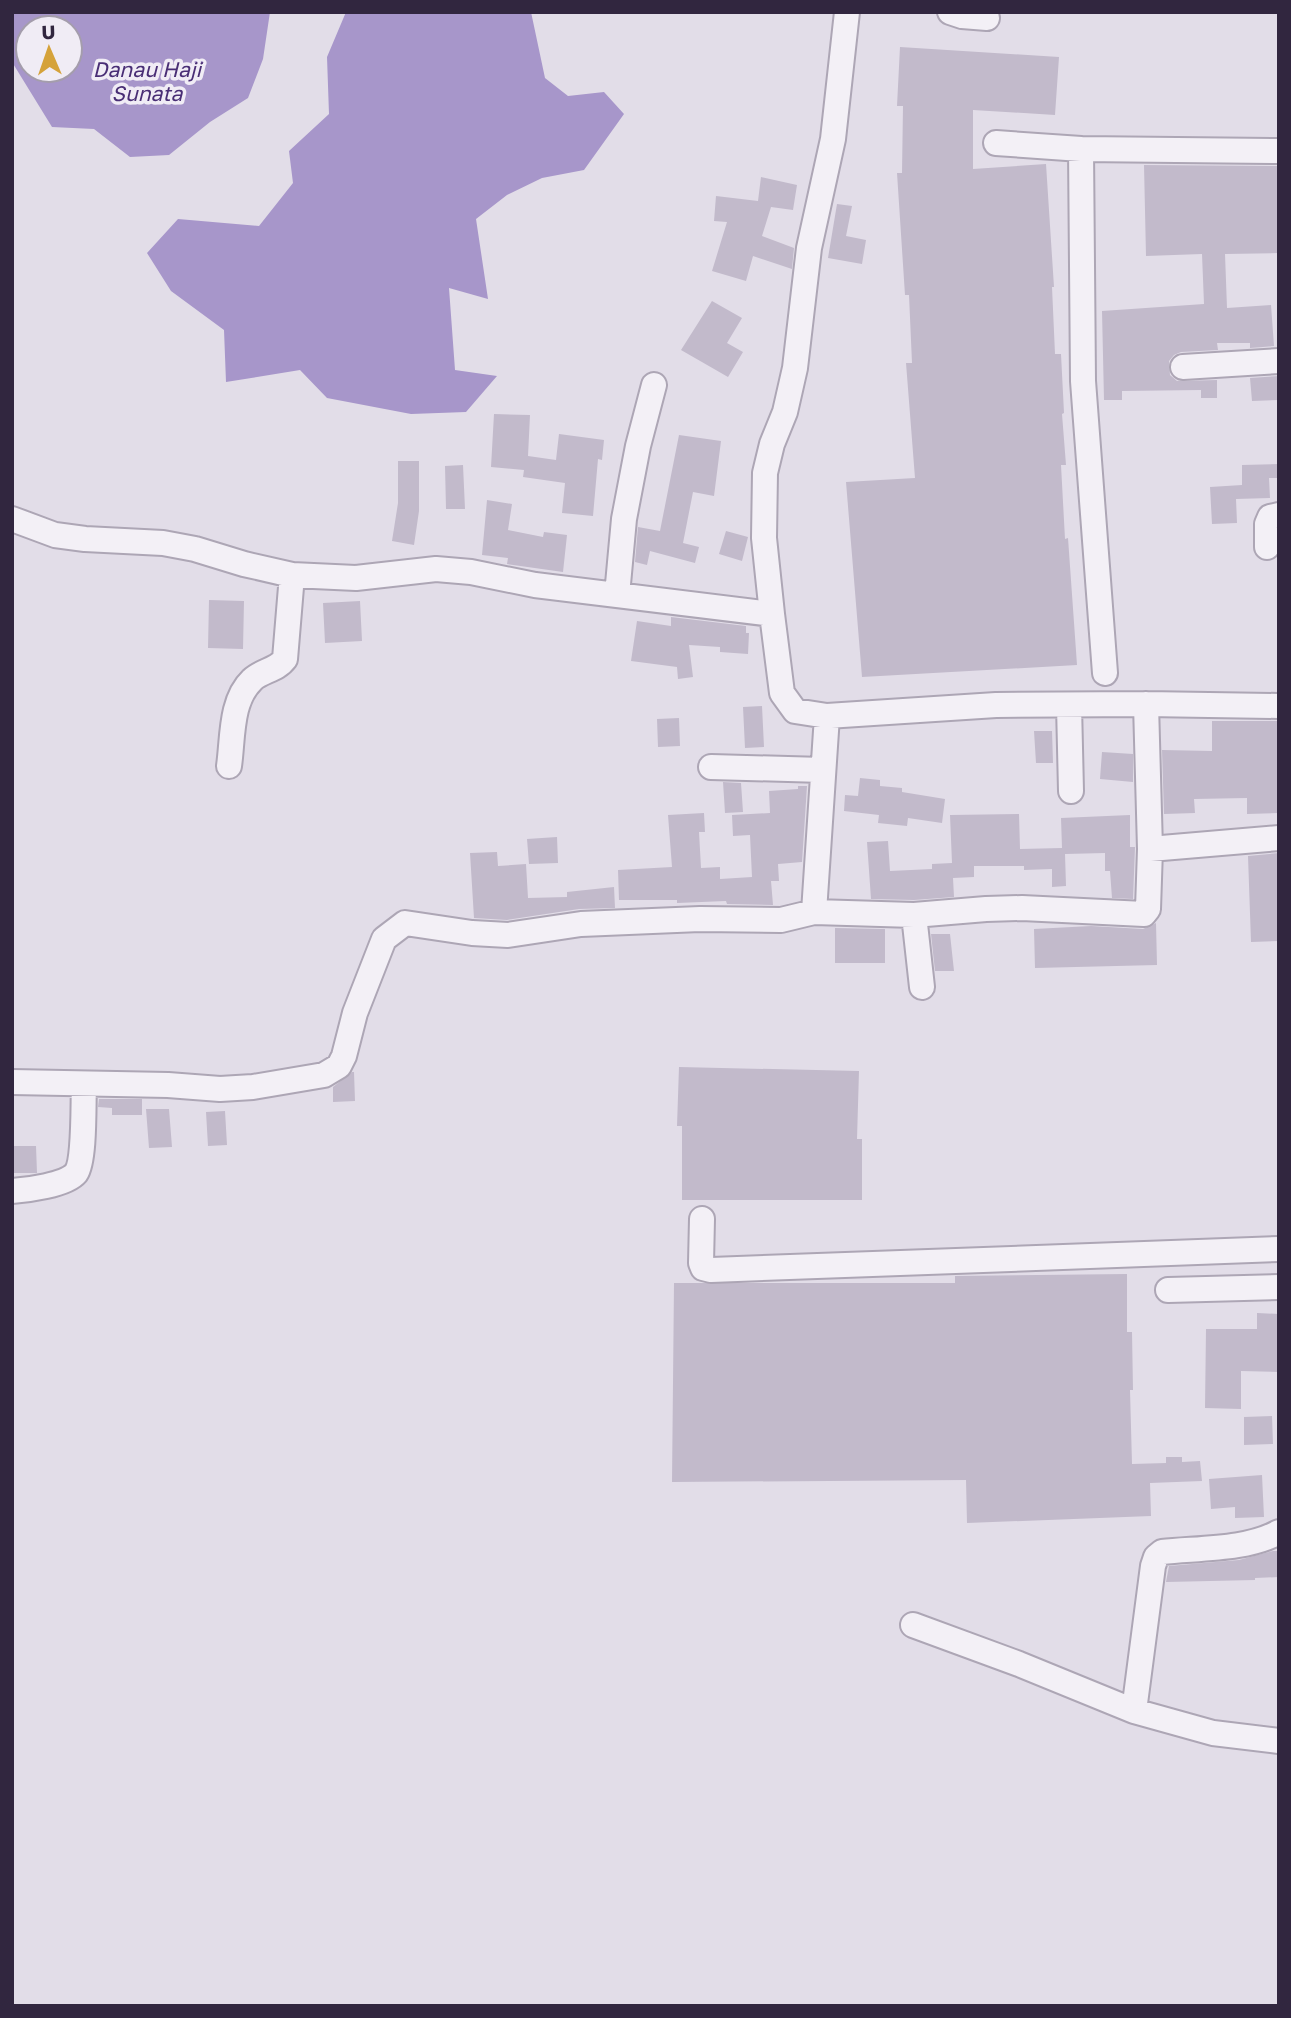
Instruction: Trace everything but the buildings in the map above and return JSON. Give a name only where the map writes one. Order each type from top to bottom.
[{"type":"street","points":[[847,12],[833,139],[809,248],[796,368],[765,473],[764,538],[782,693],[795,711],[827,716],[955,706],[1279,706]]},
{"type":"street","points":[[950,12],[987,18]]},
{"type":"street","points":[[996,143],[1081,149],[1279,151]]},
{"type":"street","points":[[1081,149],[1083,381],[1105,673]]},
{"type":"street","points":[[1182,367],[1279,361]]},
{"type":"street","points":[[617,594],[624,519],[638,446],[654,385]]},
{"type":"street","points":[[1267,547],[1268,521],[1270,517],[1279,515]]},
{"type":"street","points":[[12,519],[54,535],[163,542],[244,565],[292,575],[356,578],[436,569],[471,572],[535,585],[772,614]]},
{"type":"street","points":[[229,766],[233,725],[242,693],[258,674],[281,664],[285,659],[292,575]]},
{"type":"street","points":[[12,1082],[167,1085],[220,1089],[253,1087],[324,1075],[339,1066],[344,1056],[355,1013],[384,939],[405,923],[472,933],[508,934],[581,924],[700,919],[781,920],[814,912],[914,915],[1010,908],[1144,914],[1148,909],[1150,849],[1146,704]]},
{"type":"street","points":[[1069,705],[1071,791]]},
{"type":"street","points":[[814,912],[827,716]]},
{"type":"street","points":[[711,767],[823,770]]},
{"type":"street","points":[[1150,849],[1279,838]]},
{"type":"street","points":[[914,915],[922,987]]},
{"type":"street","points":[[12,1191],[32,1190],[53,1184],[71,1177],[77,1171],[81,1159],[84,1084]]},
{"type":"street","points":[[702,1219],[701,1263],[704,1268],[711,1270],[1279,1250]]},
{"type":"street","points":[[1168,1290],[1279,1287]]},
{"type":"street","points":[[1135,1712],[1156,1558],[1162,1552],[1243,1544],[1267,1539],[1279,1532]]},
{"type":"street","points":[[913,1625],[1019,1664],[1135,1712],[1213,1733],[1279,1741]]},
{"type":"water","name":"Danau Haji Sunata","points":[[12,12],[270,12],[263,59],[248,98],[210,122],[169,155],[130,157],[94,129],[52,127],[26,84],[84,84],[84,14],[14,14],[14,65]]},
{"type":"water","points":[[346,12],[531,12],[545,78],[568,96],[604,92],[624,114],[584,170],[542,178],[507,195],[476,219],[488,299],[449,288],[455,370],[497,376],[466,412],[411,414],[327,398],[300,370],[226,382],[224,330],[171,291],[147,253],[178,219],[259,226],[293,183],[289,151],[329,114],[327,57]]}]
